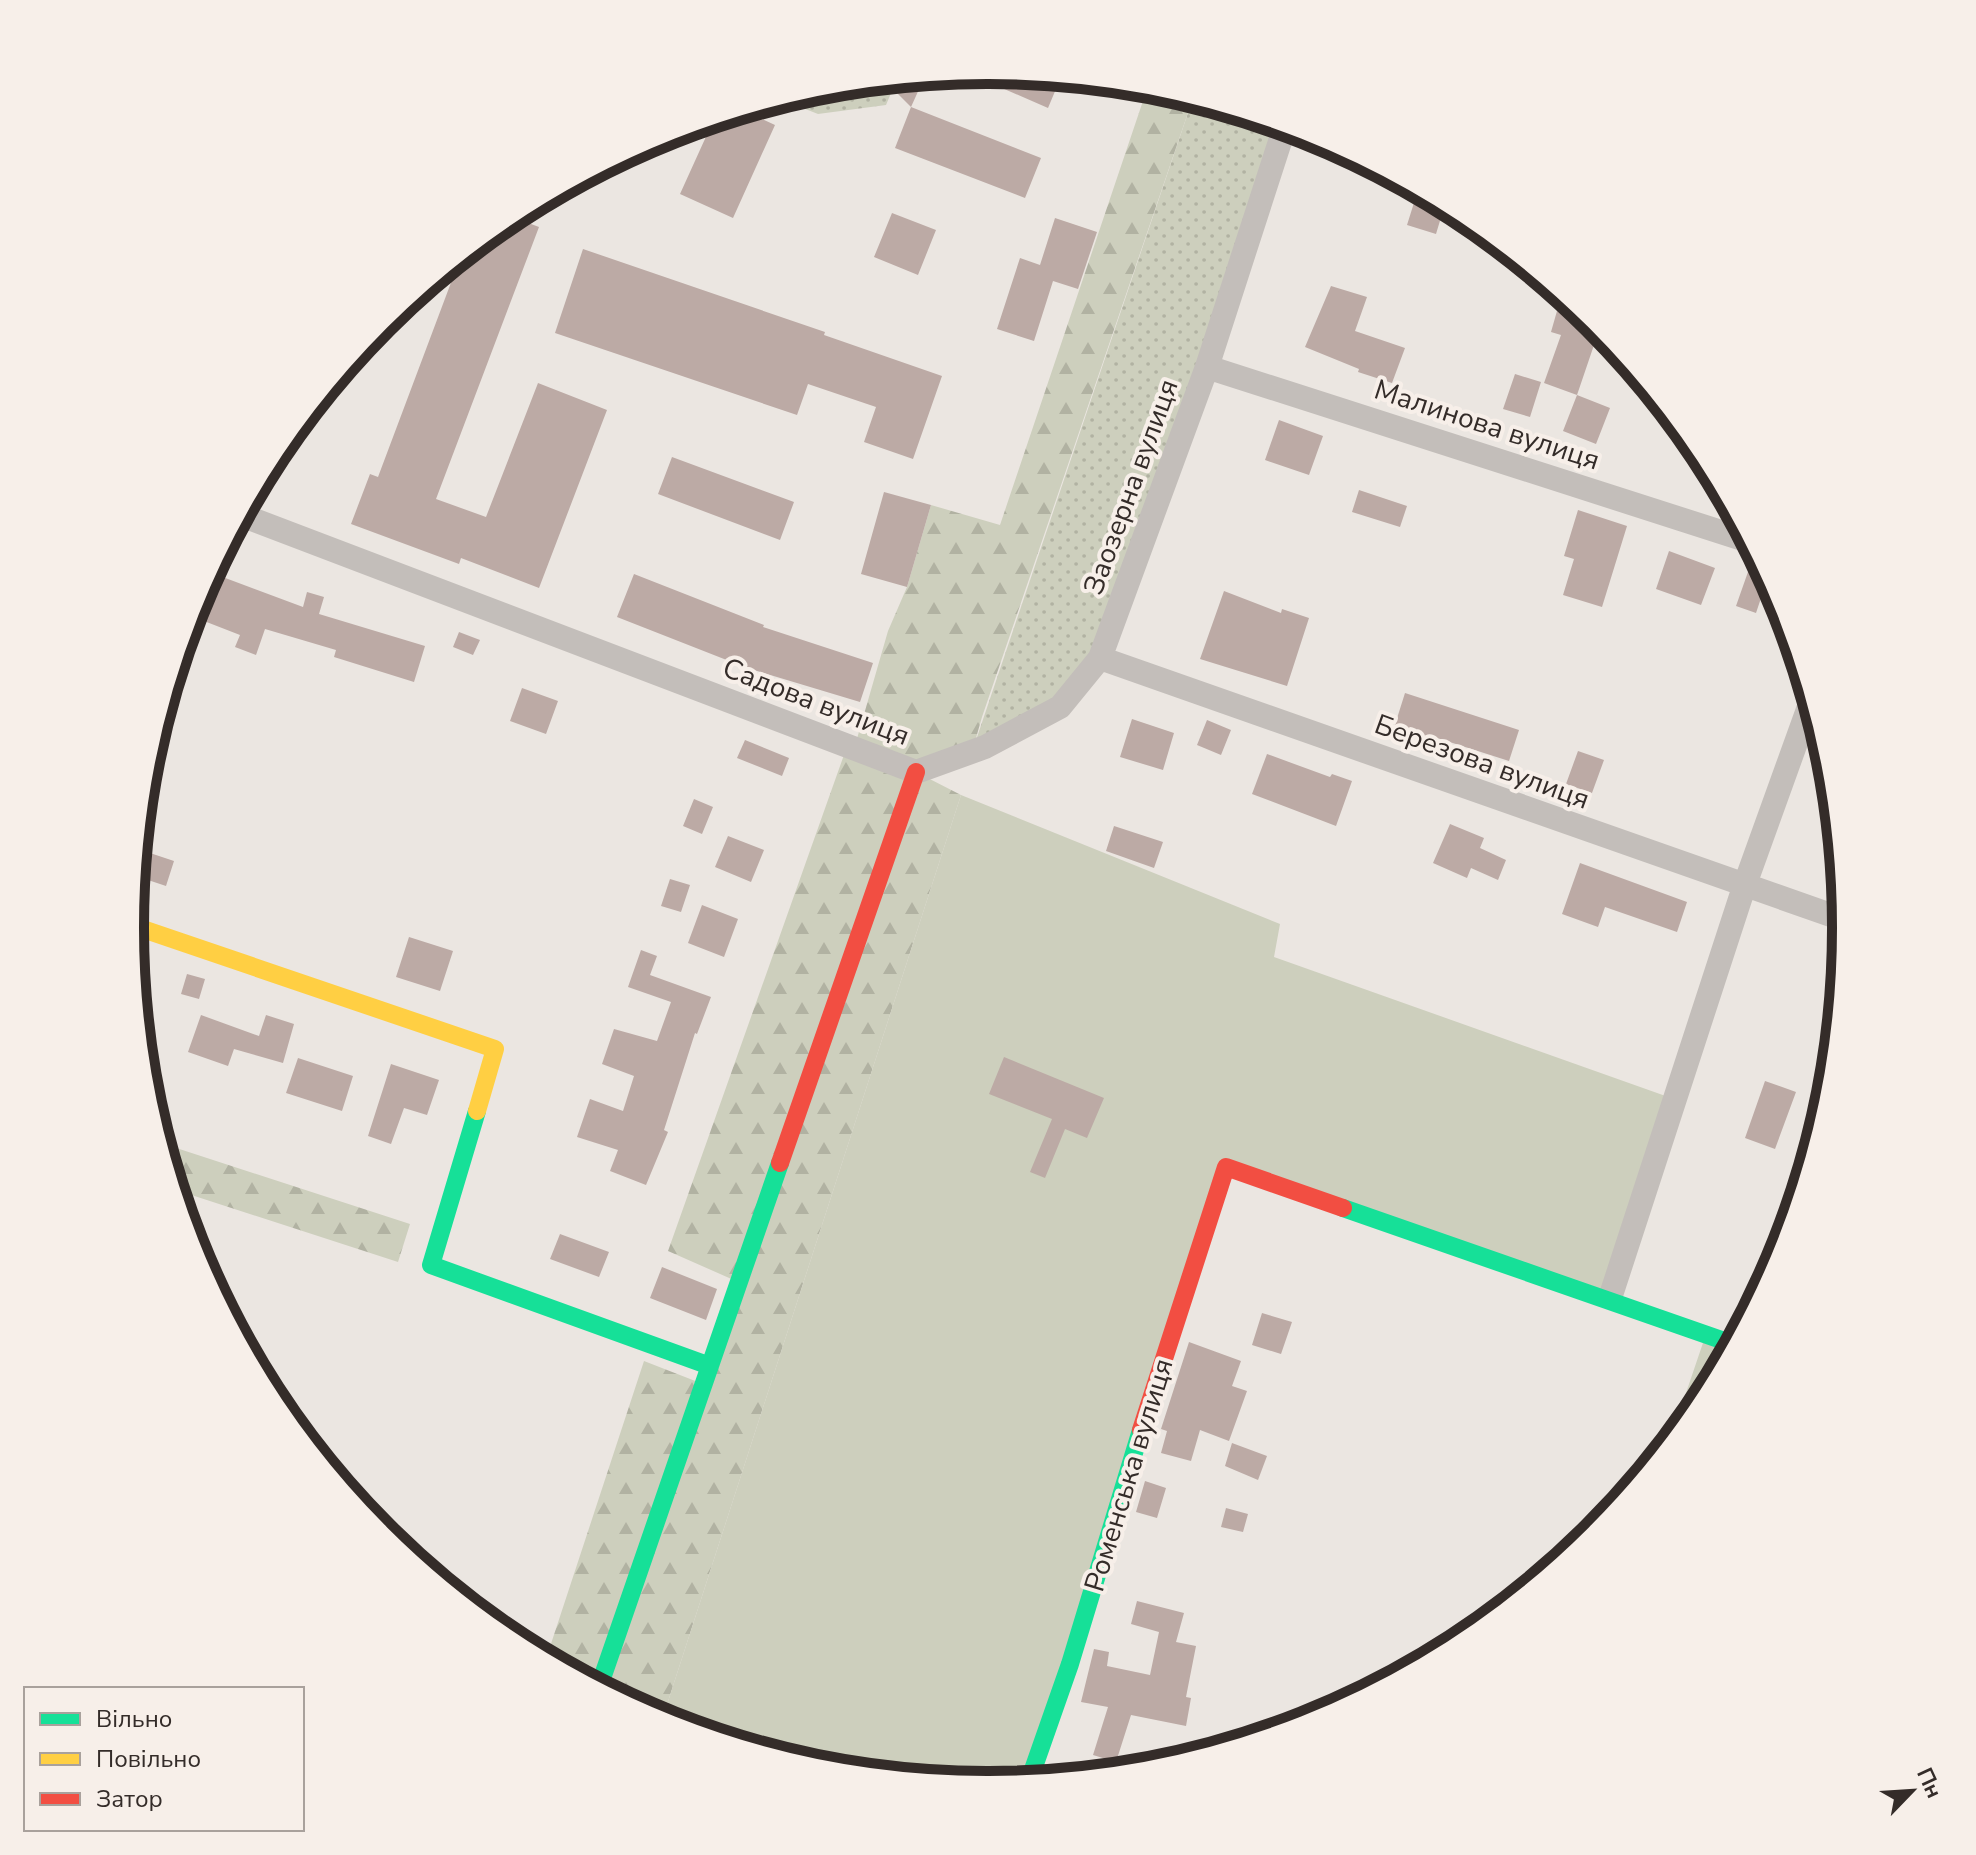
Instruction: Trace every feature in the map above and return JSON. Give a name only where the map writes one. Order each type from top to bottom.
[{"type":"street","name":"Заозерна вулиця","points":[[916,772],[985,747],[1060,707],[1100,658],[1207,367],[1281,137]]},
{"type":"street","name":"Малинова вулиця","points":[[1207,367],[1735,537]]},
{"type":"street","name":"Садова вулиця","points":[[251,519],[916,772],[602,1677]]},
{"type":"street","name":"Березова вулиця","points":[[1100,658],[1832,916]]},
{"type":"street","points":[[1611,1295],[1744,887],[1805,718]]},
{"type":"street","points":[[144,929],[495,1049],[431,1265],[710,1366]]},
{"type":"street","name":"Роменська вулиця","points":[[1033,1769],[1070,1664],[1146,1413],[1226,1167],[1723,1340]]},
{"type":"green space","points":[[892,90],[886,105],[818,114],[798,106]]},
{"type":"green space","points":[[1144,98],[1189,109],[972,752],[918,773],[961,795],[666,1707],[615,1684],[550,1648],[644,1361],[703,1384],[736,1281],[668,1251],[845,752],[854,749],[888,631],[907,587],[931,505],[1000,525]]},
{"type":"green space","points":[[1189,109],[1281,137],[1100,658],[1060,707],[972,752]]},
{"type":"green space","points":[[961,795],[1280,924],[1274,957],[1674,1099],[1611,1295],[1226,1168],[1027,1770],[933,1769],[823,1755],[717,1726],[666,1707]]},
{"type":"green space","points":[[173,1147],[410,1224],[398,1262],[187,1194]]},
{"type":"green space","points":[[1706,1334],[1723,1340],[1689,1396],[1681,1407]]},
{"type":"building","points":[[1004,85],[1057,87],[1048,108],[1002,88]]},
{"type":"building","points":[[920,87],[911,107],[894,90]]},
{"type":"building","points":[[911,107],[1041,158],[1025,198],[895,148]]},
{"type":"building","points":[[757,117],[775,125],[733,218],[680,194],[708,132]]},
{"type":"building","points":[[1415,200],[1441,216],[1436,234],[1407,225]]},
{"type":"building","points":[[892,213],[936,230],[918,275],[874,257]]},
{"type":"building","points":[[1055,218],[1097,232],[1078,289],[1053,281],[1034,341],[997,329],[1020,258],[1040,265]]},
{"type":"building","points":[[526,222],[539,227],[436,499],[486,517],[538,383],[607,410],[539,588],[461,558],[459,564],[351,524],[370,474],[378,477],[454,275]]},
{"type":"building","points":[[583,249],[825,332],[824,335],[942,376],[913,459],[864,442],[876,407],[808,384],[797,415],[555,333]]},
{"type":"building","points":[[1331,286],[1367,297],[1355,331],[1405,348],[1392,383],[1358,372],[1359,369],[1305,347]]},
{"type":"building","points":[[1557,311],[1566,314],[1599,347],[1594,345],[1577,395],[1544,383],[1561,335],[1551,332]]},
{"type":"building","points":[[1515,374],[1541,382],[1530,417],[1503,409]]},
{"type":"building","points":[[1577,395],[1610,408],[1596,444],[1563,431]]},
{"type":"building","points":[[1279,420],[1323,436],[1309,475],[1265,460]]},
{"type":"building","points":[[672,457],[794,502],[780,540],[658,494]]},
{"type":"building","points":[[1359,490],[1407,506],[1400,527],[1352,512]]},
{"type":"building","points":[[884,492],[931,505],[907,587],[861,574]]},
{"type":"building","points":[[1578,510],[1627,526],[1602,607],[1563,595],[1574,559],[1564,556]]},
{"type":"building","points":[[1669,551],[1715,568],[1701,605],[1656,589]]},
{"type":"building","points":[[1749,569],[1762,594],[1756,613],[1736,606]]},
{"type":"building","points":[[634,574],[763,627],[873,663],[860,702],[747,668],[617,617]]},
{"type":"building","points":[[221,576],[303,607],[307,592],[324,597],[319,614],[425,646],[414,682],[334,657],[336,650],[265,629],[256,655],[235,647],[240,635],[204,621]]},
{"type":"building","points":[[1224,591],[1281,613],[1282,609],[1309,618],[1287,686],[1200,659]]},
{"type":"building","points":[[459,632],[480,640],[473,655],[453,647]]},
{"type":"building","points":[[522,688],[558,701],[546,734],[510,721]]},
{"type":"building","points":[[1405,693],[1519,730],[1509,761],[1434,737],[1431,744],[1393,731]]},
{"type":"building","points":[[1132,719],[1174,733],[1163,770],[1120,757]]},
{"type":"building","points":[[1207,720],[1231,730],[1221,755],[1197,745]]},
{"type":"building","points":[[745,740],[789,758],[782,776],[737,758]]},
{"type":"building","points":[[1578,751],[1604,760],[1592,793],[1566,784]]},
{"type":"building","points":[[1267,754],[1330,777],[1332,774],[1352,781],[1336,826],[1252,794]]},
{"type":"building","points":[[694,799],[713,807],[702,834],[683,826]]},
{"type":"building","points":[[1450,824],[1484,838],[1480,848],[1506,860],[1498,880],[1471,868],[1467,878],[1433,863]]},
{"type":"building","points":[[1114,826],[1163,842],[1154,868],[1106,851]]},
{"type":"building","points":[[728,836],[764,850],[751,882],[715,867]]},
{"type":"building","points":[[148,852],[174,861],[166,886],[146,879]]},
{"type":"building","points":[[1580,863],[1687,902],[1677,932],[1605,907],[1598,927],[1562,914]]},
{"type":"building","points":[[670,879],[690,885],[681,912],[661,906]]},
{"type":"building","points":[[702,905],[738,919],[724,957],[688,943]]},
{"type":"building","points":[[409,937],[453,951],[440,991],[396,977]]},
{"type":"building","points":[[641,950],[657,956],[650,975],[711,997],[695,1033],[664,1130],[668,1132],[646,1185],[610,1171],[618,1150],[577,1137],[590,1099],[623,1111],[634,1076],[602,1064],[614,1029],[657,1041],[671,1002],[628,987]]},
{"type":"building","points":[[187,974],[205,979],[199,999],[181,994]]},
{"type":"building","points":[[201,1015],[259,1036],[266,1015],[294,1024],[283,1063],[234,1049],[228,1066],[188,1052]]},
{"type":"building","points":[[1004,1057],[1104,1098],[1087,1138],[1065,1129],[1045,1178],[1030,1172],[1052,1119],[989,1094]]},
{"type":"building","points":[[298,1058],[353,1076],[342,1111],[286,1093]]},
{"type":"building","points":[[391,1064],[439,1080],[427,1115],[404,1108],[391,1144],[368,1136]]},
{"type":"building","points":[[1765,1081],[1796,1092],[1775,1149],[1745,1138]]},
{"type":"building","points":[[560,1234],[609,1252],[599,1277],[550,1259]]},
{"type":"building","points":[[662,1267],[717,1289],[706,1320],[650,1298]]},
{"type":"building","points":[[1262,1313],[1292,1322],[1281,1354],[1252,1345]]},
{"type":"building","points":[[1189,1342],[1241,1361],[1232,1386],[1247,1391],[1229,1441],[1200,1430],[1191,1461],[1161,1453],[1167,1431],[1161,1429]]},
{"type":"building","points":[[1232,1443],[1267,1456],[1258,1480],[1225,1466]]},
{"type":"building","points":[[1145,1481],[1166,1488],[1157,1518],[1136,1512]]},
{"type":"building","points":[[1226,1508],[1248,1514],[1243,1532],[1221,1527]]},
{"type":"building","points":[[1137,1601],[1184,1613],[1176,1642],[1196,1646],[1186,1697],[1191,1698],[1186,1726],[1131,1715],[1114,1761],[1093,1755],[1108,1707],[1081,1702],[1094,1649],[1109,1652],[1107,1666],[1150,1675],[1159,1632],[1131,1624]]},
{"type":"traffic: fast","points":[[477,1111],[431,1265],[710,1366]]},
{"type":"traffic: fast","points":[[602,1677],[780,1163]]},
{"type":"traffic: fast","points":[[1343,1208],[1723,1340]]},
{"type":"traffic: fast","points":[[1033,1769],[1070,1664],[1141,1430]]},
{"type":"traffic: slow","points":[[144,929],[495,1049],[477,1111]]},
{"type":"traffic: jam","points":[[780,1163],[916,772]]},
{"type":"traffic: jam","points":[[1141,1430],[1226,1167],[1343,1208]]}]
